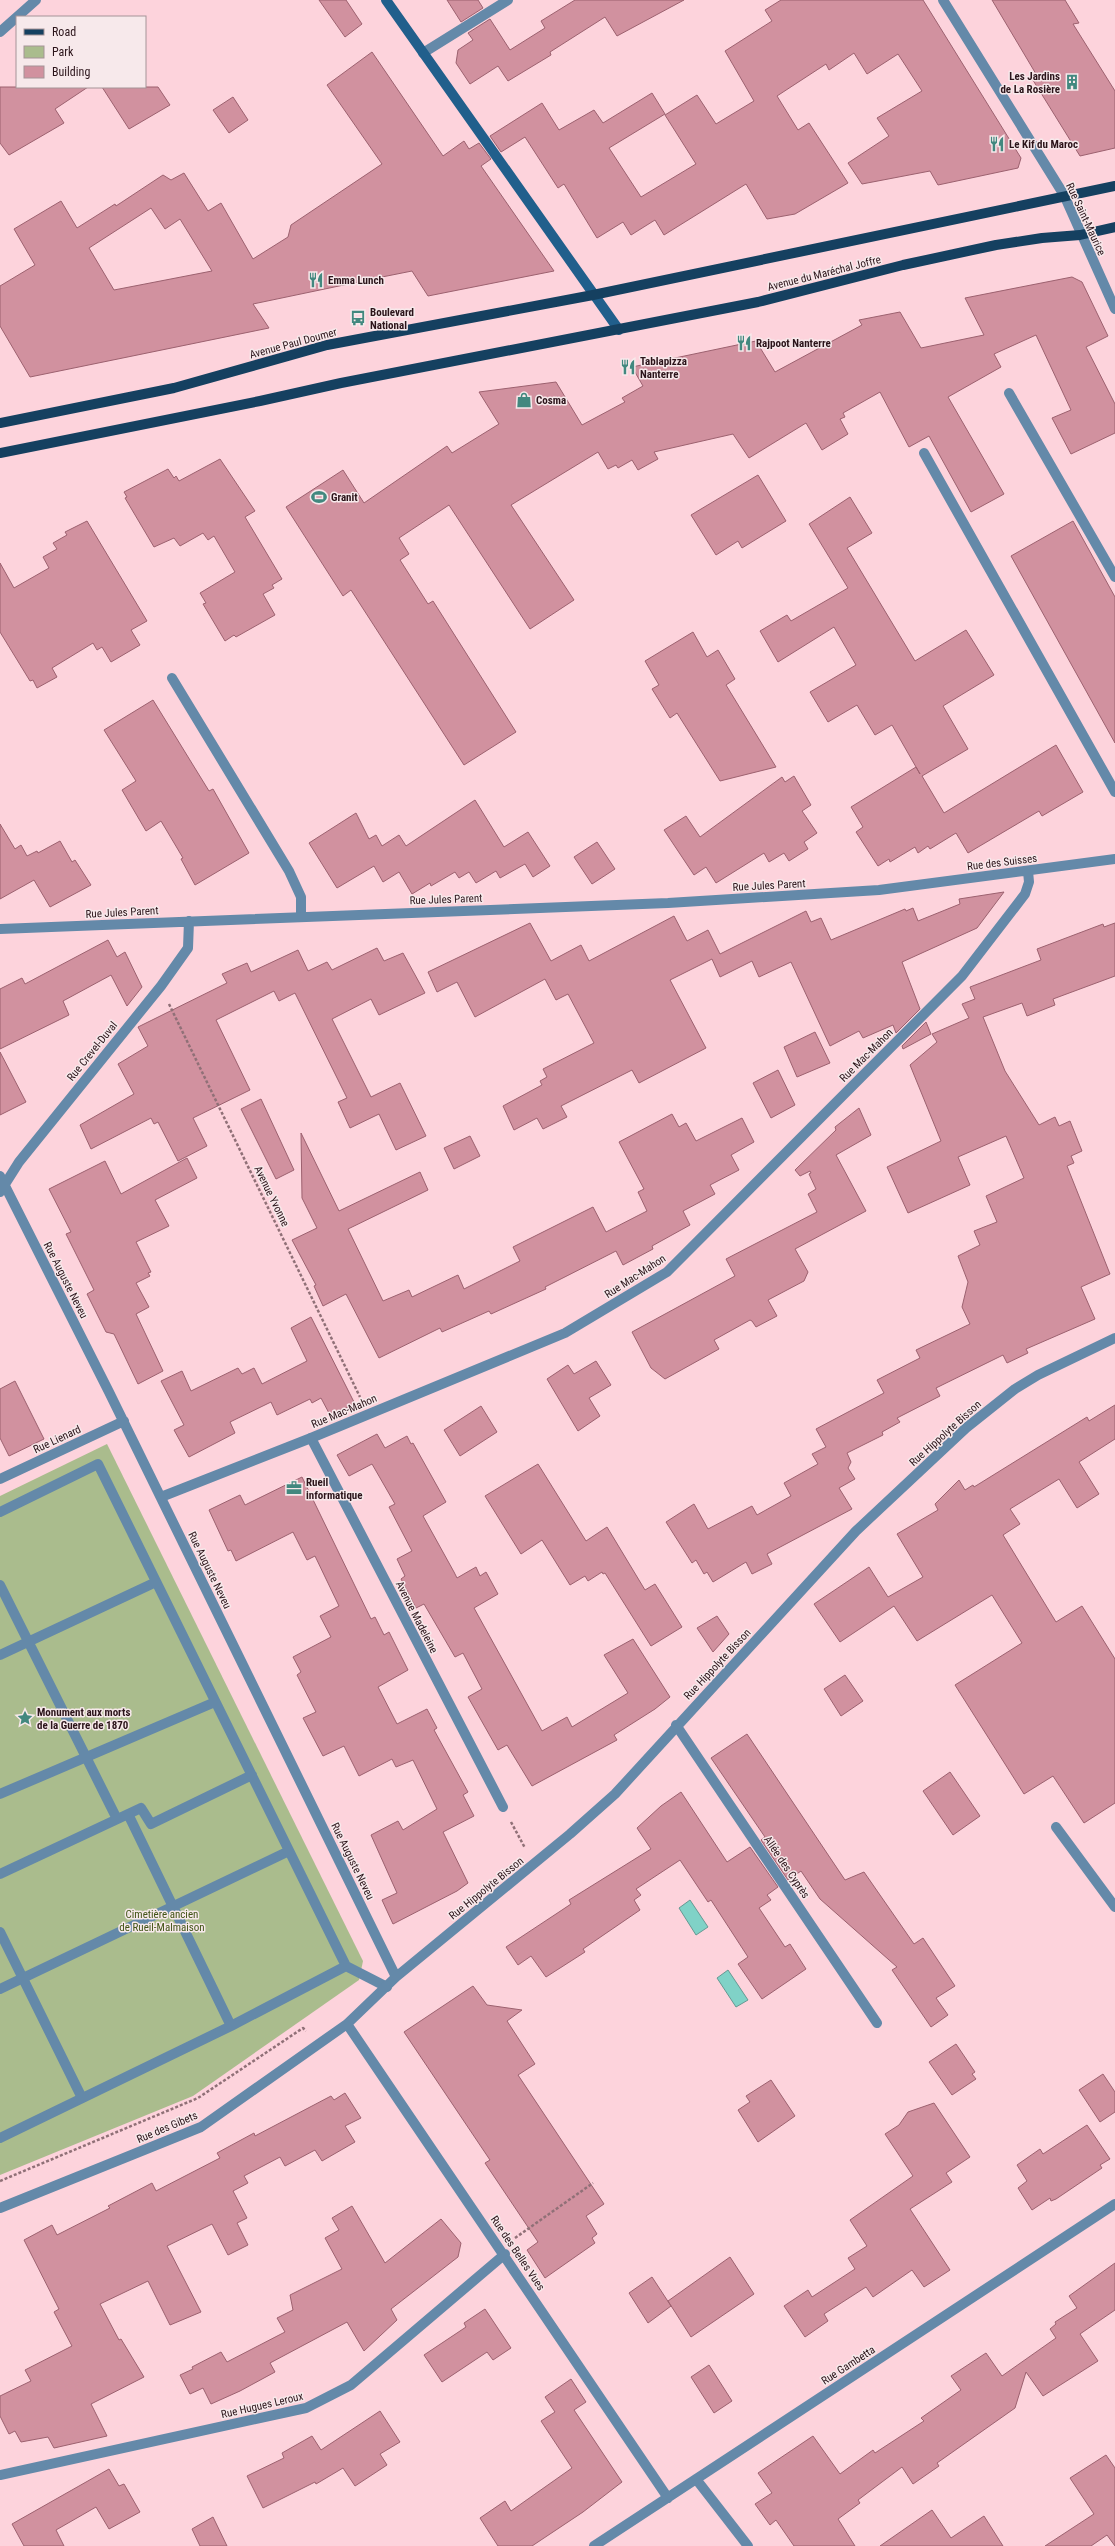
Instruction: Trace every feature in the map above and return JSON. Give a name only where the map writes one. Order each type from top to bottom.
[{"type":"main road","points":[[386,0],[619,330]]},
{"type":"main road","points":[[593,295],[1064,195],[1115,186]]},
{"type":"main road","name":"Avenue du Maréchal Joffre","points":[[0,453],[260,401],[341,383],[619,330],[781,296],[903,265],[996,245],[1042,238],[1080,235],[1115,227]]},
{"type":"main road","name":"Avenue Paul Doumer","points":[[0,423],[174,388],[327,345],[593,295]]},
{"type":"street","points":[[18,16],[36,0]]},
{"type":"street","points":[[423,53],[508,0]]},
{"type":"street","name":"Rue Saint-Maurice","points":[[943,0],[1064,195],[1080,235],[1115,308]]},
{"type":"street","points":[[0,32],[16,18]]},
{"type":"street","points":[[1009,393],[1115,577]]},
{"type":"street","points":[[924,453],[1115,792]]},
{"type":"street","points":[[172,678],[289,871],[301,897],[301,916]]},
{"type":"street","name":"Rue des Suisses","points":[[892,888],[1028,872],[1115,859]]},
{"type":"street","name":"Rue Mac-Mahon","points":[[161,1497],[311,1438],[565,1333],[667,1272],[962,976],[1025,894],[1029,882],[1028,872]]},
{"type":"street","name":"Rue Jules Parent","points":[[0,930],[301,916],[668,903],[892,888]]},
{"type":"street","name":"Rue Crevel-Duval","points":[[2,1189],[18,1162],[161,986],[188,948],[189,921]]},
{"type":"street","name":"Rue Auguste Neveu","points":[[0,1176],[2,1189],[124,1421],[396,1977]]},
{"type":"street","name":"Rue Hippolyte Bisson","points":[[347,2024],[396,1977],[615,1794],[676,1725],[856,1531],[966,1428],[1014,1389],[1038,1375],[1115,1338]]},
{"type":"street","name":"Rue Lienard","points":[[0,1479],[124,1421]]},
{"type":"street","name":"Avenue Madeleine","points":[[311,1438],[503,1807]]},
{"type":"street","points":[[0,1512],[98,1464],[346,1966],[387,1987]]},
{"type":"street","points":[[0,1655],[156,1582]]},
{"type":"street","points":[[0,1585],[117,1819]]},
{"type":"street","points":[[0,1794],[215,1702]]},
{"type":"street","name":"Allée des Cyprès","points":[[676,1725],[877,2023]]},
{"type":"street","points":[[0,1874],[141,1808],[151,1824],[252,1776]]},
{"type":"street","points":[[128,1814],[231,2026]]},
{"type":"street","points":[[1056,1827],[1115,1907]]},
{"type":"street","points":[[0,1989],[288,1850]]},
{"type":"street","points":[[0,1932],[82,2098]]},
{"type":"street","points":[[0,2138],[231,2026],[346,1966]]},
{"type":"street","name":"Rue des Gibets","points":[[0,2208],[201,2127],[347,2024]]},
{"type":"street","name":"Rue des Belles Vues","points":[[347,2024],[503,2251],[668,2498]]},
{"type":"street","name":"Rue Gambetta","points":[[594,2546],[1115,2204]]},
{"type":"street","name":"Rue Hugues Leroux","points":[[0,2475],[306,2408],[351,2385],[503,2251]]},
{"type":"street","points":[[696,2479],[748,2546]]},
{"type":"path","name":"Avenue Yvonne","points":[[161,986],[369,1414]]},
{"type":"path","points":[[503,1807],[533,1864]]},
{"type":"path","points":[[0,2181],[198,2098],[303,2028],[312,2035]]},
{"type":"path","points":[[503,2251],[592,2183]]},
{"type":"green space","name":"Cimetière ancien de Rueil-Malmaison","points":[[107,1444],[363,1961],[359,1980],[193,2096],[0,2175],[0,1496]]},
{"type":"shaded area","points":[[690,1900],[708,1927],[696,1935],[679,1908]]},
{"type":"shaded area","points":[[728,1970],[748,2000],[736,2007],[717,1978]]},
{"type":"building","points":[[319,0],[346,0],[362,24],[345,37]]},
{"type":"building","points":[[447,0],[478,0],[483,8],[461,22]]},
{"type":"building","points":[[575,0],[684,0],[617,36],[605,17],[550,52],[551,55],[508,81],[498,66],[470,84],[456,63],[458,50],[473,40],[468,33],[490,19],[510,50],[545,28],[541,21]]},
{"type":"building","points":[[781,0],[923,0],[1021,158],[1018,168],[938,185],[930,171],[862,184],[848,163],[889,136],[877,118],[922,91],[898,54],[867,74],[854,53],[829,70],[826,64],[777,96],[798,130],[809,123],[848,183],[795,214],[767,219],[746,184],[664,235],[655,220],[631,235],[623,222],[597,238],[564,184],[558,188],[525,137],[501,152],[490,136],[542,103],[559,130],[594,110],[603,123],[652,93],[665,114],[609,148],[641,197],[696,164],[665,115],[697,95],[716,124],[754,101],[725,51],[772,21],[765,10]]},
{"type":"building","name":"Les Jardins de La Rosière","points":[[992,0],[1065,0],[1079,23],[1073,24],[1115,91],[1115,148],[1080,156],[1031,77],[1036,74]]},
{"type":"building","points":[[372,52],[443,156],[464,141],[469,149],[479,143],[491,159],[481,166],[554,271],[428,296],[412,271],[382,277],[253,304],[269,328],[30,377],[0,326],[0,286],[35,265],[14,229],[61,201],[77,228],[115,204],[116,206],[163,175],[171,180],[184,173],[208,211],[221,203],[253,259],[288,237],[291,225],[382,164],[327,85]],"holes":[[[151,208],[165,229],[180,219],[212,271],[114,290],[89,248]]]},
{"type":"building","points":[[0,87],[86,88],[55,109],[64,123],[9,155],[0,143]]},
{"type":"building","points":[[158,87],[170,105],[129,129],[103,88]]},
{"type":"building","points":[[233,97],[248,120],[229,133],[213,110]]},
{"type":"building","points":[[1072,277],[1082,282],[1108,336],[1086,347],[1115,404],[1115,433],[1071,454],[1052,418],[1071,410],[1036,335],[994,354],[1001,367],[948,397],[1004,494],[971,512],[929,436],[909,447],[880,392],[843,413],[845,417],[840,419],[848,434],[822,450],[806,423],[749,458],[733,434],[654,452],[658,459],[638,470],[632,460],[618,468],[616,465],[608,469],[598,452],[511,505],[574,600],[530,629],[449,505],[399,538],[409,554],[400,560],[428,604],[433,601],[516,732],[464,765],[351,590],[343,596],[286,507],[343,470],[364,503],[447,446],[452,453],[499,424],[479,392],[556,382],[582,425],[625,402],[622,398],[643,386],[632,367],[756,341],[775,372],[862,325],[859,320],[900,312],[921,348],[984,335],[965,298]]},
{"type":"building","points":[[220,459],[255,511],[245,517],[282,579],[272,585],[274,588],[263,594],[275,615],[236,637],[234,635],[225,641],[203,604],[206,603],[200,593],[235,572],[214,536],[208,540],[203,533],[180,546],[174,538],[154,547],[125,498],[127,497],[124,492],[168,469],[174,478],[176,476],[179,481]]},
{"type":"building","points":[[758,475],[786,521],[742,548],[738,541],[716,555],[691,515]]},
{"type":"building","points":[[850,497],[872,533],[847,548],[915,661],[966,630],[994,675],[943,706],[968,749],[922,776],[944,813],[1056,745],[1083,792],[1042,816],[1039,811],[968,853],[956,833],[930,849],[928,846],[918,853],[915,847],[890,862],[889,859],[878,866],[856,832],[863,827],[851,807],[916,767],[892,725],[875,735],[857,705],[828,722],[810,692],[856,665],[834,627],[778,662],[760,631],[787,615],[791,621],[848,588],[809,524]]},
{"type":"building","points":[[87,521],[147,621],[131,630],[140,645],[111,662],[102,647],[97,650],[93,643],[52,668],[57,677],[37,688],[33,680],[30,681],[0,632],[0,563],[14,588],[49,568],[43,557],[57,549],[53,543],[67,535],[65,532]]},
{"type":"building","points":[[1073,521],[1115,597],[1115,743],[1011,556]]},
{"type":"building","points":[[693,632],[707,657],[718,650],[735,679],[726,685],[776,767],[720,781],[677,713],[670,718],[652,689],[659,685],[645,661]]},
{"type":"building","points":[[153,700],[209,791],[213,789],[249,853],[195,885],[181,859],[183,858],[161,821],[146,831],[122,790],[136,781],[104,730]]},
{"type":"building","points":[[794,776],[811,805],[802,811],[817,833],[804,842],[808,849],[789,861],[784,853],[769,862],[764,853],[716,883],[706,867],[694,875],[664,830],[686,816],[700,837],[782,777],[785,782]]},
{"type":"building","points":[[475,800],[504,847],[528,832],[550,866],[533,877],[525,864],[500,878],[496,871],[476,883],[469,872],[459,878],[455,872],[431,886],[430,883],[412,894],[399,872],[383,882],[374,866],[337,888],[309,843],[356,813],[369,839],[376,835],[382,846],[399,835],[406,846]]},
{"type":"building","points":[[0,824],[15,849],[21,845],[27,856],[37,851],[38,853],[60,841],[72,862],[75,860],[91,885],[50,907],[34,880],[0,899]]},
{"type":"building","points":[[597,842],[615,869],[592,884],[574,857]]},
{"type":"building","points":[[1004,892],[977,928],[902,962],[920,1009],[896,1033],[893,1025],[863,1038],[859,1031],[830,1046],[791,962],[759,977],[752,961],[720,977],[712,959],[670,980],[706,1048],[639,1083],[632,1070],[561,1106],[567,1117],[543,1129],[537,1118],[514,1130],[503,1106],[542,1085],[540,1081],[547,1077],[543,1069],[594,1043],[568,994],[556,1000],[545,979],[475,1017],[457,982],[437,992],[428,972],[530,923],[551,961],[581,945],[589,961],[674,916],[687,941],[708,930],[720,954],[806,911],[811,922],[821,918],[831,940],[905,909],[906,911],[913,908],[918,921],[960,904],[959,899]]},
{"type":"building","points":[[1115,923],[1115,976],[1053,999],[1055,1005],[1027,1016],[1022,1003],[983,1017],[1005,1071],[1039,1125],[1055,1117],[1059,1126],[1070,1121],[1082,1151],[1071,1156],[1074,1163],[1067,1166],[1110,1274],[1081,1287],[1095,1319],[1026,1349],[1028,1353],[1007,1363],[1003,1355],[936,1388],[940,1396],[897,1418],[900,1422],[882,1432],[883,1435],[847,1453],[851,1462],[848,1468],[855,1479],[839,1488],[852,1509],[767,1554],[772,1564],[752,1574],[746,1562],[713,1582],[707,1572],[704,1574],[696,1560],[692,1563],[666,1522],[694,1504],[708,1529],[752,1506],[757,1515],[791,1496],[784,1483],[818,1464],[812,1454],[826,1447],[816,1429],[884,1393],[877,1380],[920,1358],[916,1350],[970,1324],[962,1307],[968,1282],[958,1256],[980,1245],[974,1231],[997,1222],[986,1196],[1024,1178],[1006,1136],[958,1157],[970,1185],[908,1213],[887,1167],[941,1141],[910,1065],[937,1042],[932,1034],[969,1018],[962,1004],[975,999],[970,987],[1041,960],[1037,949],[1103,924],[1104,927]]},
{"type":"building","points":[[108,940],[117,957],[125,952],[142,987],[127,1006],[111,975],[63,1001],[69,1015],[0,1049],[0,989],[22,978],[25,984]]},
{"type":"building","points":[[377,948],[384,961],[403,953],[425,993],[379,1015],[371,999],[332,1019],[371,1097],[400,1083],[426,1136],[396,1150],[379,1114],[350,1128],[338,1102],[347,1098],[295,993],[279,1001],[274,991],[216,1020],[250,1090],[193,1118],[207,1146],[178,1161],[158,1122],[154,1124],[151,1118],[91,1149],[80,1125],[134,1094],[118,1064],[148,1046],[138,1027],[227,983],[222,974],[247,963],[251,972],[298,950],[308,971],[327,962],[332,970]]},
{"type":"building","points":[[926,1022],[931,1034],[903,1049],[902,1046]]},
{"type":"building","points":[[815,1032],[830,1063],[797,1077],[784,1047]]},
{"type":"building","points":[[0,1052],[26,1102],[0,1115]]},
{"type":"building","points":[[778,1070],[795,1105],[771,1118],[753,1083]]},
{"type":"building","points":[[261,1099],[294,1170],[276,1179],[241,1109]]},
{"type":"building","points":[[859,1108],[871,1135],[836,1155],[866,1211],[795,1249],[808,1272],[804,1281],[768,1300],[777,1316],[756,1327],[750,1320],[714,1340],[719,1349],[665,1379],[651,1368],[632,1332],[735,1276],[726,1259],[817,1212],[808,1194],[816,1189],[809,1174],[811,1173],[810,1171],[800,1176],[795,1170],[836,1130],[835,1127]]},
{"type":"building","points":[[672,1114],[679,1127],[686,1123],[696,1141],[742,1118],[754,1142],[731,1155],[739,1170],[710,1185],[715,1194],[683,1211],[690,1225],[652,1246],[653,1249],[623,1265],[616,1251],[545,1287],[546,1289],[491,1314],[489,1311],[442,1332],[440,1328],[379,1358],[346,1294],[323,1306],[314,1286],[316,1285],[292,1240],[317,1228],[302,1198],[301,1133],[339,1211],[420,1172],[428,1190],[348,1229],[383,1301],[409,1290],[412,1297],[458,1275],[464,1289],[520,1261],[513,1247],[593,1207],[606,1232],[647,1211],[638,1192],[644,1189],[619,1142]]},
{"type":"building","points":[[470,1136],[480,1156],[454,1169],[444,1148]]},
{"type":"building","points":[[187,1158],[197,1178],[155,1200],[169,1226],[136,1242],[151,1272],[148,1273],[150,1276],[136,1283],[149,1307],[136,1314],[163,1371],[138,1384],[114,1334],[106,1332],[87,1294],[94,1290],[66,1234],[71,1232],[49,1189],[105,1161],[121,1194]]},
{"type":"building","points":[[311,1317],[355,1404],[330,1415],[321,1398],[312,1403],[310,1399],[277,1415],[271,1402],[230,1422],[235,1433],[189,1457],[174,1430],[184,1425],[161,1381],[182,1371],[191,1391],[238,1368],[242,1374],[254,1368],[262,1384],[307,1361],[291,1328]]},
{"type":"building","points":[[596,1361],[611,1385],[589,1398],[600,1416],[578,1431],[547,1379],[568,1365],[574,1374]]},
{"type":"building","points":[[15,1381],[44,1439],[9,1456],[0,1438],[0,1389]]},
{"type":"building","points":[[1115,1405],[1115,1439],[1079,1462],[1099,1494],[1077,1508],[1059,1479],[1010,1509],[1020,1524],[1003,1535],[1056,1622],[1082,1606],[1115,1659],[1115,1803],[1084,1823],[1053,1776],[1024,1794],[955,1685],[1022,1643],[992,1595],[917,1641],[894,1606],[840,1642],[814,1604],[869,1567],[888,1597],[923,1577],[897,1534],[938,1510],[935,1504],[959,1480],[965,1490],[973,1485],[974,1487],[1087,1417],[1089,1421]]},
{"type":"building","points":[[481,1406],[497,1432],[460,1456],[444,1430]]},
{"type":"building","points":[[377,1434],[385,1448],[407,1436],[411,1444],[413,1443],[446,1502],[423,1516],[457,1578],[476,1567],[480,1576],[486,1572],[498,1594],[474,1608],[542,1731],[567,1717],[572,1727],[628,1693],[604,1655],[633,1639],[670,1697],[655,1709],[614,1735],[617,1740],[532,1786],[507,1745],[498,1750],[468,1697],[482,1689],[463,1653],[455,1657],[424,1604],[416,1608],[401,1579],[405,1576],[397,1559],[412,1551],[389,1507],[395,1504],[372,1464],[349,1476],[337,1455]]},
{"type":"building","points":[[538,1464],[586,1541],[607,1527],[645,1590],[655,1584],[682,1627],[651,1646],[605,1573],[603,1574],[602,1572],[588,1581],[585,1576],[570,1585],[542,1540],[521,1554],[485,1496]]},
{"type":"building","points":[[302,1477],[371,1619],[375,1617],[384,1635],[389,1632],[408,1670],[378,1687],[397,1724],[427,1709],[437,1728],[434,1730],[468,1792],[463,1795],[474,1816],[443,1832],[468,1883],[457,1891],[393,1924],[382,1900],[397,1893],[371,1835],[398,1821],[403,1830],[437,1809],[413,1760],[396,1767],[392,1759],[359,1776],[344,1746],[323,1756],[303,1718],[316,1712],[297,1675],[301,1672],[293,1657],[331,1637],[320,1616],[339,1606],[315,1556],[307,1560],[293,1532],[236,1561],[231,1550],[228,1551],[209,1510],[240,1495],[245,1505]]},
{"type":"building","points":[[717,1616],[729,1634],[713,1652],[697,1628]]},
{"type":"building","points":[[845,1675],[863,1701],[841,1716],[824,1689]]},
{"type":"building","points":[[747,1734],[845,1880],[864,1872],[914,1944],[923,1938],[955,1986],[936,1998],[948,2015],[931,2027],[892,1970],[897,1967],[820,1899],[801,1871],[788,1880],[761,1840],[765,1837],[711,1758]]},
{"type":"building","points":[[950,1772],[980,1816],[953,1835],[923,1791]]},
{"type":"building","points":[[681,1792],[727,1862],[750,1847],[778,1887],[767,1895],[771,1900],[759,1908],[785,1947],[790,1944],[806,1969],[762,1999],[738,1964],[748,1957],[711,1900],[708,1902],[680,1860],[636,1889],[641,1895],[634,1900],[640,1910],[583,1949],[585,1952],[546,1977],[531,1956],[518,1965],[506,1947],[571,1904],[569,1900],[651,1849],[637,1828],[661,1806]]},
{"type":"building","points":[[473,1986],[487,2005],[522,2010],[507,2021],[535,2064],[518,2075],[604,2204],[586,2216],[597,2234],[592,2238],[595,2243],[545,2278],[527,2250],[538,2242],[485,2163],[490,2160],[404,2032]]},
{"type":"building","points":[[956,2044],[975,2072],[972,2074],[976,2079],[952,2095],[929,2062]]},
{"type":"building","points":[[1103,2074],[1115,2092],[1115,2112],[1100,2122],[1079,2090]]},
{"type":"building","points":[[771,2080],[795,2116],[758,2142],[738,2110],[750,2102],[746,2096]]},
{"type":"building","points":[[345,2093],[361,2118],[345,2126],[355,2142],[322,2161],[315,2150],[285,2166],[280,2157],[244,2176],[248,2183],[233,2191],[247,2218],[237,2223],[248,2245],[228,2255],[212,2224],[167,2246],[201,2312],[170,2325],[148,2281],[100,2304],[119,2340],[121,2339],[144,2377],[91,2404],[107,2436],[54,2448],[48,2437],[21,2442],[15,2431],[9,2434],[0,2416],[0,2396],[31,2381],[25,2370],[72,2346],[54,2312],[59,2309],[24,2240],[52,2225],[57,2235],[110,2208],[108,2206],[152,2183],[156,2191],[220,2158],[217,2153],[254,2133],[255,2136],[331,2096],[334,2100]]},
{"type":"building","points":[[934,2103],[970,2157],[946,2173],[952,2182],[910,2209],[950,2270],[924,2287],[912,2270],[873,2297],[866,2287],[824,2314],[828,2321],[805,2337],[784,2306],[808,2290],[812,2297],[855,2269],[848,2258],[867,2246],[850,2220],[913,2176],[885,2134],[899,2125],[908,2112]]},
{"type":"building","points":[[1087,2125],[1110,2159],[1100,2165],[1102,2168],[1056,2199],[1051,2201],[1050,2198],[1032,2210],[1018,2188],[1027,2181],[1017,2165],[1040,2149],[1043,2154]]},
{"type":"building","points":[[352,2206],[385,2263],[441,2219],[461,2243],[458,2257],[391,2309],[397,2320],[364,2351],[347,2322],[270,2363],[275,2372],[240,2391],[211,2404],[203,2388],[190,2394],[180,2375],[221,2352],[227,2362],[285,2332],[277,2318],[293,2310],[290,2295],[342,2269],[325,2238],[339,2230],[332,2218]]},
{"type":"building","points":[[730,2257],[754,2294],[691,2337],[668,2301]]},
{"type":"building","points":[[1115,2263],[1115,2310],[1080,2334],[1098,2361],[1043,2396],[1026,2372],[1015,2408],[937,2463],[939,2466],[913,2484],[902,2467],[858,2500],[860,2503],[838,2519],[855,2546],[794,2546],[776,2520],[770,2525],[755,2504],[772,2493],[758,2473],[813,2436],[840,2474],[873,2450],[875,2453],[924,2421],[921,2418],[961,2390],[951,2376],[986,2353],[1002,2376],[1056,2338],[1050,2329],[1056,2324],[1055,2322],[1077,2308],[1069,2296]]},
{"type":"building","points":[[652,2277],[671,2306],[648,2323],[629,2293]]},
{"type":"building","points":[[485,2309],[511,2348],[493,2360],[487,2352],[442,2382],[424,2355],[466,2327],[464,2323]]},
{"type":"building","points":[[709,2365],[732,2401],[714,2413],[691,2377]]},
{"type":"building","points":[[571,2379],[586,2402],[574,2410],[622,2482],[583,2512],[532,2546],[498,2546],[480,2518],[505,2501],[511,2511],[572,2468],[541,2421],[555,2412],[545,2397]]},
{"type":"building","points":[[380,2411],[400,2442],[380,2454],[387,2465],[355,2486],[343,2468],[316,2484],[315,2482],[263,2508],[247,2476],[284,2458],[282,2453],[312,2436],[321,2450]]},
{"type":"building","points":[[1106,2455],[1115,2468],[1115,2546],[1107,2535],[1091,2546],[1045,2546],[1094,2514],[1070,2478]]},
{"type":"building","points":[[109,2469],[119,2486],[124,2484],[140,2512],[109,2529],[96,2507],[56,2530],[64,2546],[24,2546],[12,2524]]},
{"type":"building","points":[[932,2510],[951,2538],[984,2516],[1003,2546],[880,2546]]},
{"type":"building","points":[[213,2517],[227,2546],[200,2546],[192,2529]]},
{"type":"place","name":"Les Jardins de La Rosière","points":[[1072,82]]},
{"type":"place","name":"Le Kif du Maroc","points":[[997,144]]},
{"type":"place","name":"Emma Lunch","points":[[316,280]]},
{"type":"place","name":"Boulevard National","points":[[358,318]]},
{"type":"place","name":"Rajpoot Nanterre","points":[[744,343]]},
{"type":"place","name":"Tablapizza Nanterre","points":[[628,367]]},
{"type":"place","name":"Cosma","points":[[524,400]]},
{"type":"place","name":"Granit","points":[[319,497]]},
{"type":"place","name":"Rueil informatique","points":[[294,1488]]},
{"type":"place","name":"Monument aux morts de la Guerre de 1870","points":[[25,1718]]}]
